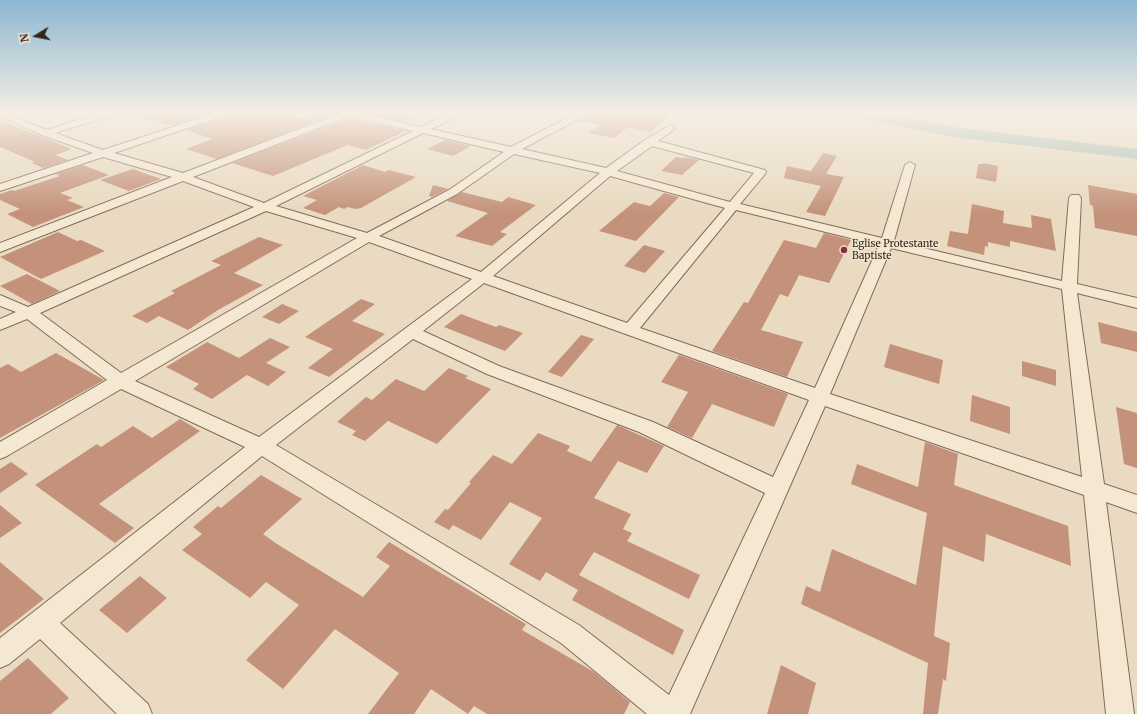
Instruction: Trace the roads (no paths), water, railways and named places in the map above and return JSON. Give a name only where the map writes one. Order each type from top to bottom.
[{"type":"street","points":[[83,146],[183,177],[265,206],[368,237],[820,397],[1137,504]]},
{"type":"street","points":[[0,188],[122,146]]},
{"type":"street","points":[[0,248],[262,146]]},
{"type":"street","points":[[0,325],[265,206],[390,146]]},
{"type":"street","points":[[496,146],[608,172],[732,206],[1137,303]]},
{"type":"street","points":[[0,451],[368,237],[453,192],[519,146]]},
{"type":"street","points":[[0,655],[261,446],[482,278],[608,172],[644,146]]},
{"type":"street","points":[[630,330],[761,172],[666,146]]},
{"type":"street","points":[[675,714],[820,397],[887,242],[910,165]]},
{"type":"street","points":[[1075,198],[1070,287],[1120,714]]},
{"type":"street","points":[[0,300],[28,312],[120,381],[261,446],[570,634],[670,714]]},
{"type":"street","points":[[412,332],[493,370],[646,428],[777,490]]},
{"type":"street","points":[[41,622],[138,714]]},
{"type":"waterway","points":[[1073,146],[1137,154]]},
{"type":"place","name":"Eglise Protestante Baptiste","points":[[844,250]]}]
